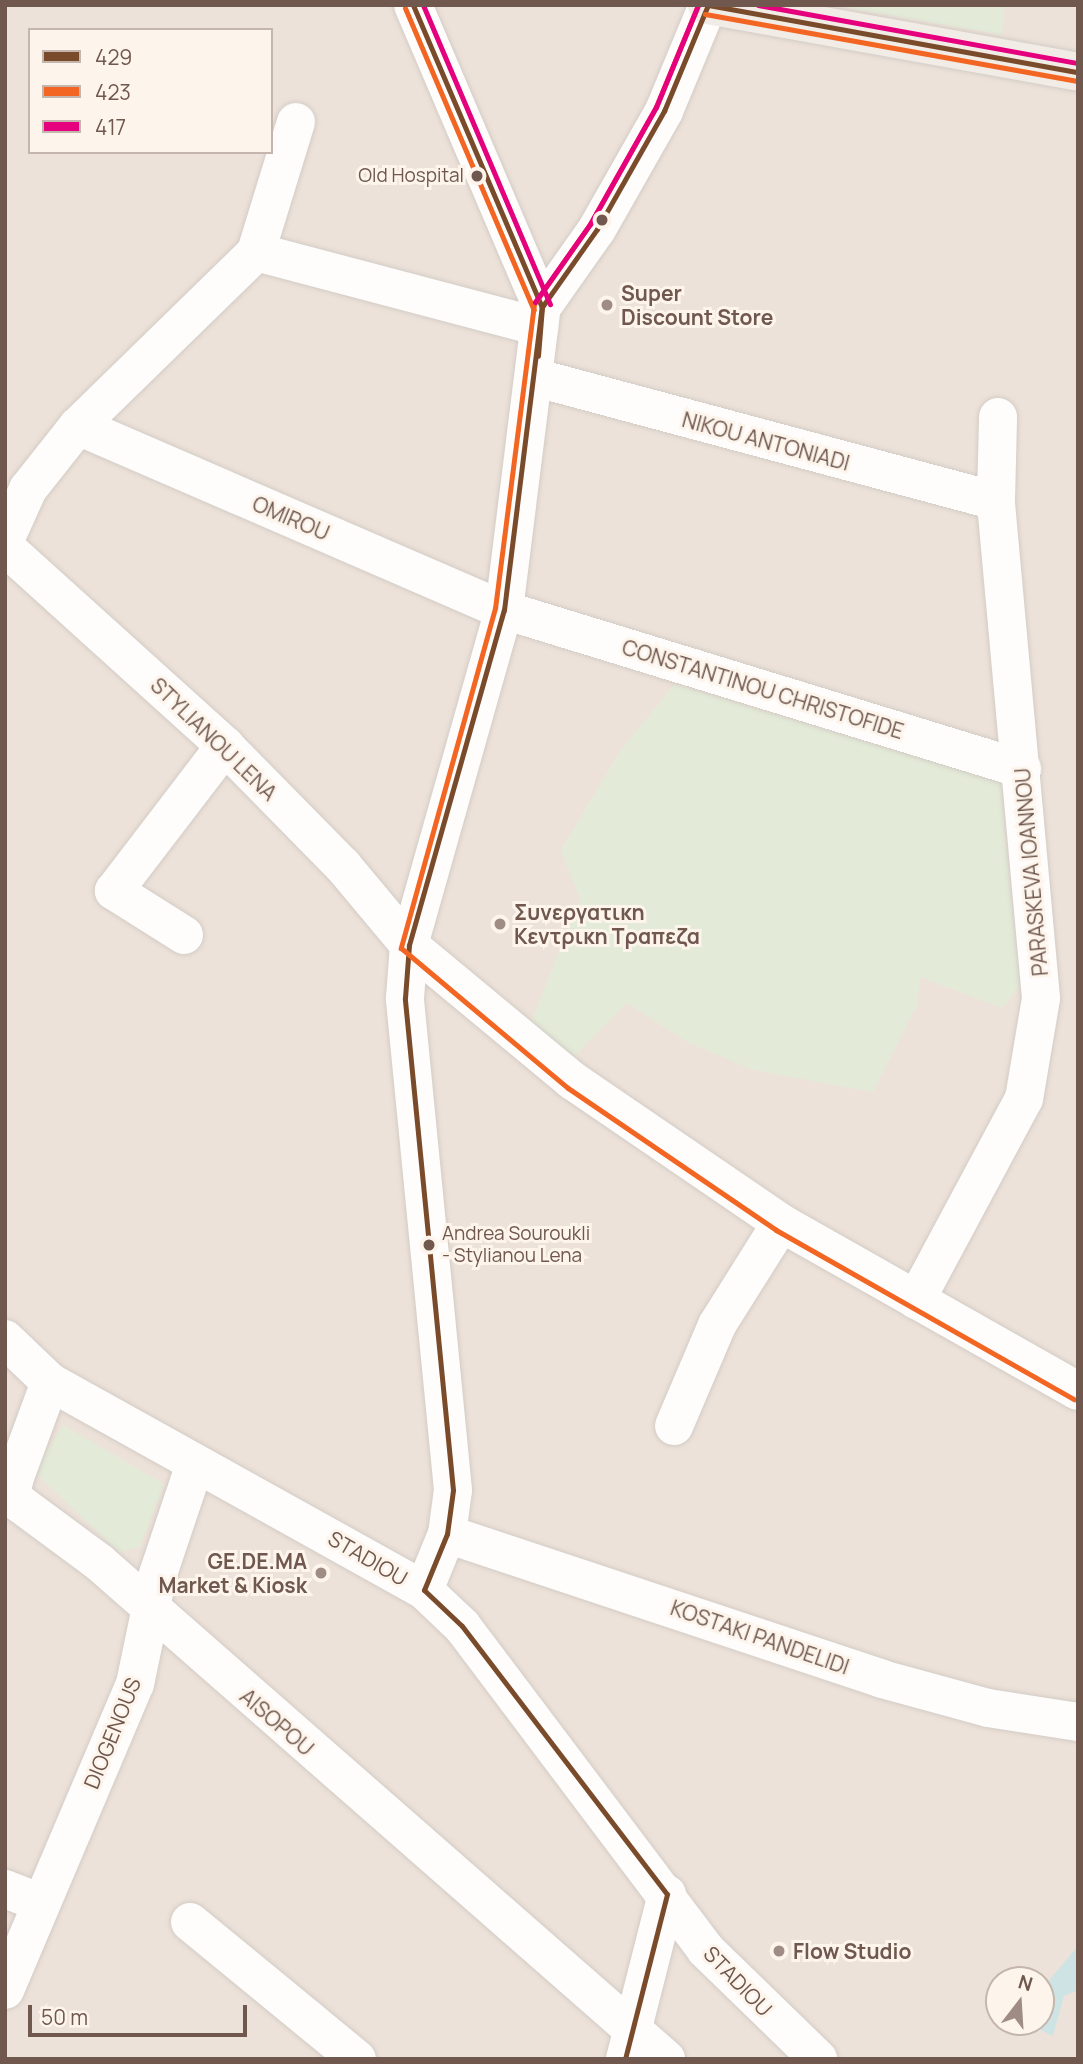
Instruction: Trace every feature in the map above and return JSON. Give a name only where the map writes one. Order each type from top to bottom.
[{"type":"main road","points":[[708,5],[1078,72]]},
{"type":"street","points":[[413,5],[540,317],[537,377],[504,610],[410,945],[405,998],[453,1490],[447,1534],[424,1590]]},
{"type":"street","points":[[540,317],[597,229],[664,111],[708,5]]},
{"type":"street","points":[[5,540],[27,489],[78,426],[256,252],[296,122]]},
{"type":"street","points":[[256,252],[540,317]]},
{"type":"street","name":"NIKOU ANTONIADI","points":[[537,377],[996,501]]},
{"type":"street","name":"PARASKEVA IOANNOU","points":[[916,1300],[1024,1099],[1041,998],[996,501],[998,417]]},
{"type":"street","name":"OMIROU","points":[[78,426],[504,610]]},
{"type":"street","name":"STYLIANOU LENA","points":[[5,547],[226,746],[343,866],[410,945],[573,1081],[781,1223],[1078,1391]]},
{"type":"street","name":"CONSTANTINOU CHRISTOFIDE","points":[[504,610],[1022,769]]},
{"type":"street","points":[[184,935],[114,891],[226,746]]},
{"type":"street","points":[[674,1426],[717,1325],[781,1223]]},
{"type":"street","name":"STADIOU","points":[[5,1339],[50,1382],[194,1467],[424,1590],[462,1626],[667,1894],[705,1950],[818,2059]]},
{"type":"street","name":"AISOPOU","points":[[50,1382],[12,1494],[100,1563],[152,1614],[628,2043],[666,2059]]},
{"type":"street","name":"DIOGENOUS","points":[[5,1990],[22,1896],[128,1702],[152,1614],[158,1574],[194,1467]]},
{"type":"street","name":"KOSTAKI PANDELIDI","points":[[447,1534],[882,1679],[988,1708],[1078,1722]]},
{"type":"street","points":[[628,2043],[667,1894]]},
{"type":"street","points":[[190,1923],[357,2059]]},
{"type":"shaded area","points":[[5,5],[1078,5],[1078,2059],[5,2059]]},
{"type":"shaded area","points":[[1078,1946],[1078,1990],[1064,1996],[1055,2029],[1055,1973]]},
{"type":"green space","points":[[831,5],[1005,5],[1002,35]]},
{"type":"green space","points":[[675,684],[1000,782],[1020,987],[1002,1008],[920,977],[917,1005],[873,1092],[753,1070],[689,1043],[627,1003],[574,1057],[529,1027],[580,899],[561,850],[620,751]]},
{"type":"green space","points":[[63,1425],[164,1484],[140,1547],[119,1552],[34,1472]]},
{"type":"transit line","name":"429","points":[[413,5],[542,307],[538,356]]},
{"type":"transit line","name":"417","points":[[423,5],[550,304]]},
{"type":"transit line","name":"423","points":[[698,5],[656,107],[590,224],[534,304],[495,608],[401,948],[568,1088],[776,1230],[1074,1399]]},
{"type":"transit line","name":"417","points":[[535,302],[590,224],[656,107],[698,5]]},
{"type":"transit line","name":"429","points":[[708,5],[1078,72]]},
{"type":"transit line","name":"429","points":[[424,1590],[447,1534],[453,1490],[405,998],[409,945],[504,610],[542,307],[597,229],[664,111],[708,5]]},
{"type":"transit line","name":"417","points":[[758,5],[1078,63]]},
{"type":"transit line","name":"423","points":[[405,8],[534,310]]},
{"type":"transit line","name":"423","points":[[705,14],[1076,81]]},
{"type":"transit line","name":"429","points":[[424,1590],[462,1626],[667,1894]]},
{"type":"transit line","name":"429","points":[[625,2059],[667,1894]]},
{"type":"place","name":"Old Hospital","points":[[477,176]]},
{"type":"place","name":"Super Discount Store","points":[[607,305]]},
{"type":"place","name":"Συνεργατικη Κεντρικη Τραπεζα","points":[[500,924]]},
{"type":"place","name":"Andrea Souroukli - Stylianou Lena","points":[[429,1245]]},
{"type":"place","name":"GE.DE.MA Market & Kiosk","points":[[321,1573]]},
{"type":"place","name":"Flow Studio","points":[[779,1951]]}]
